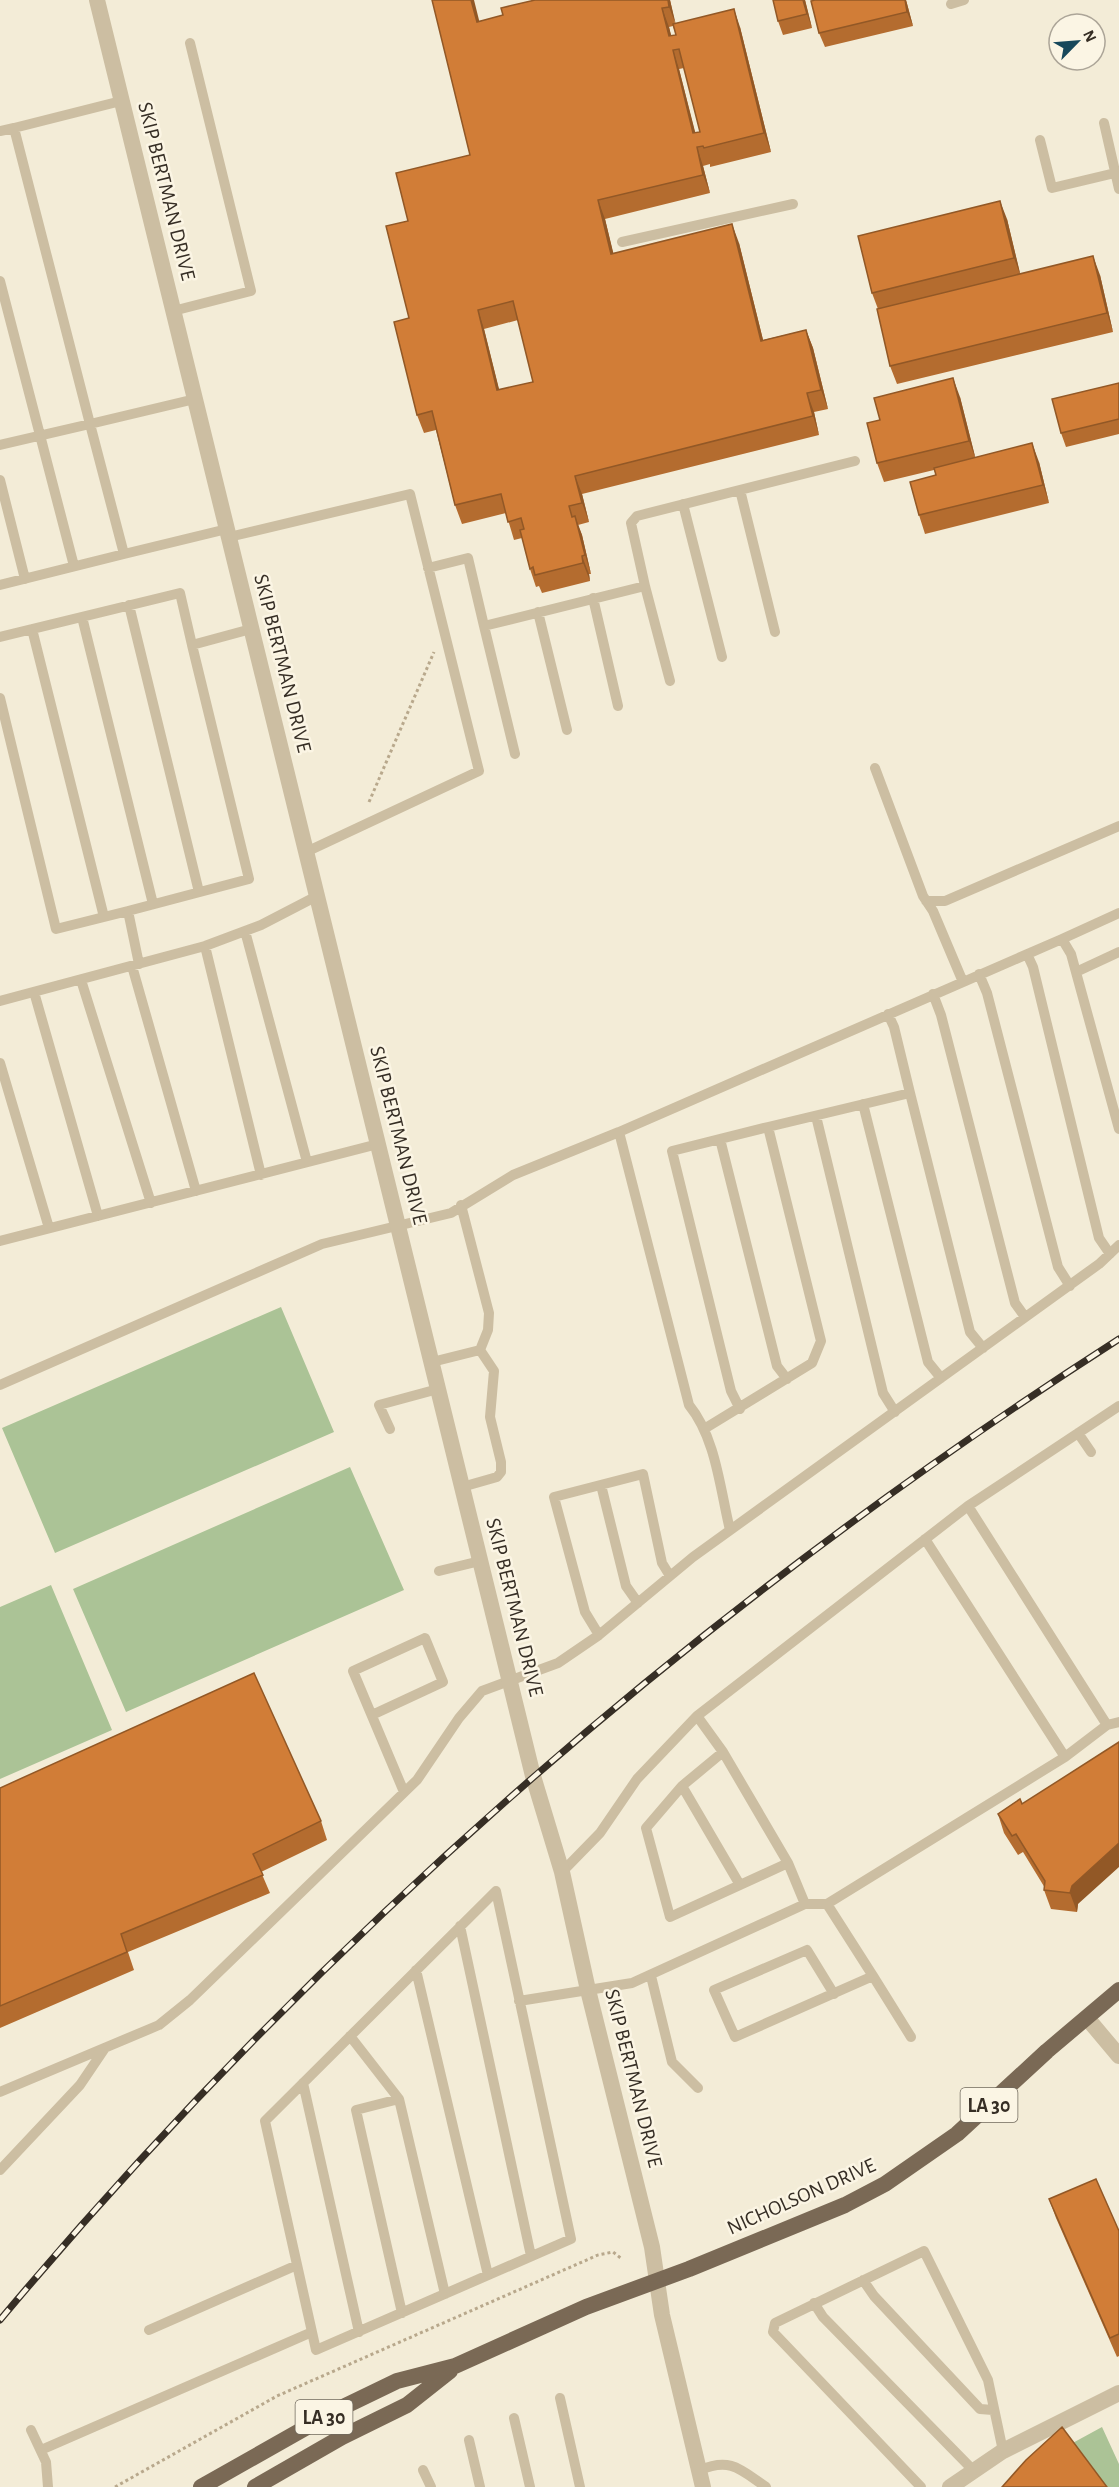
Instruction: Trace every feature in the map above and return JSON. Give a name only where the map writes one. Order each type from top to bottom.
[{"type":"main road","name":"NICHOLSON DRIVE","points":[[201,2487],[337,2410],[397,2381],[455,2366],[586,2307],[657,2281],[845,2205],[885,2184],[957,2134],[1047,2051],[1119,1990]]},
{"type":"main road","name":"NICHOLSON DRIVE","points":[[255,2487],[342,2437],[407,2405],[455,2366]]},
{"type":"street","name":"SKIP BERTMAN DRIVE","points":[[97,0],[533,1776],[562,1872],[588,1990],[652,2247],[662,2315],[703,2487]]},
{"type":"street","points":[[1087,2018],[1119,2056]]},
{"type":"street","points":[[950,2487],[1003,2451],[1119,2394]]},
{"type":"lane","points":[[951,4],[964,0]]},
{"type":"lane","points":[[173,311],[251,291],[190,43]]},
{"type":"lane","points":[[0,131],[121,101]]},
{"type":"lane","points":[[1104,123],[1119,189]]},
{"type":"lane","points":[[14,128],[123,554]]},
{"type":"lane","points":[[1040,140],[1052,188],[1115,173]]},
{"type":"lane","points":[[622,242],[793,204]]},
{"type":"lane","points":[[0,281],[74,566]]},
{"type":"lane","points":[[0,445],[195,399]]},
{"type":"lane","points":[[670,681],[631,524],[637,516],[855,461]]},
{"type":"lane","points":[[0,480],[25,579]]},
{"type":"lane","points":[[740,490],[775,632]]},
{"type":"lane","points":[[0,585],[123,554],[410,494],[479,771],[306,852]]},
{"type":"lane","points":[[684,504],[722,657]]},
{"type":"lane","points":[[428,568],[468,558],[515,754]]},
{"type":"lane","points":[[484,626],[645,586]]},
{"type":"lane","points":[[0,637],[180,593],[249,879],[56,929],[0,698]]},
{"type":"lane","points":[[593,598],[618,706]]},
{"type":"lane","points":[[129,605],[199,892]]},
{"type":"lane","points":[[538,612],[567,730]]},
{"type":"lane","points":[[81,617],[153,904]]},
{"type":"lane","points":[[32,629],[104,917]]},
{"type":"lane","points":[[192,645],[251,629]]},
{"type":"lane","points":[[875,768],[926,901],[963,981]]},
{"type":"lane","points":[[926,901],[945,901],[1119,826]]},
{"type":"lane","points":[[0,1001],[205,946],[317,896]]},
{"type":"lane","points":[[128,911],[136,965],[196,1191]]},
{"type":"lane","points":[[0,1385],[322,1244],[451,1213],[513,1175],[619,1132],[1119,913]]},
{"type":"lane","points":[[245,930],[307,1162]]},
{"type":"lane","points":[[1062,939],[1071,954],[1114,1090],[1119,1129]]},
{"type":"lane","points":[[205,946],[261,1175]]},
{"type":"lane","points":[[1076,972],[1119,952]]},
{"type":"lane","points":[[1027,954],[1036,979],[1099,1238],[1110,1254]]},
{"type":"lane","points":[[979,974],[987,993],[1058,1267],[1070,1286]]},
{"type":"lane","points":[[81,980],[151,1203]]},
{"type":"lane","points":[[34,992],[98,1216]]},
{"type":"lane","points":[[933,994],[941,1015],[1015,1303],[1025,1317]]},
{"type":"lane","points":[[888,1014],[894,1027],[970,1332],[983,1348]]},
{"type":"lane","points":[[0,1063],[49,1228]]},
{"type":"lane","points":[[740,1409],[731,1391],[672,1151],[910,1093]]},
{"type":"lane","points":[[863,1104],[928,1362],[941,1378]]},
{"type":"lane","points":[[816,1116],[883,1393],[895,1412]]},
{"type":"lane","points":[[704,1429],[812,1363],[821,1341],[768,1127]]},
{"type":"lane","points":[[619,1132],[688,1405],[704,1429],[730,1530]]},
{"type":"lane","points":[[720,1139],[777,1366],[787,1379]]},
{"type":"lane","points":[[0,1241],[378,1144]]},
{"type":"lane","points":[[461,1205],[489,1313],[488,1330],[480,1350]]},
{"type":"lane","points":[[0,2092],[159,2025],[190,2000],[417,1780],[459,1718],[482,1691],[558,1663],[599,1635],[730,1530],[1070,1286],[1119,1245]]},
{"type":"lane","points":[[432,1362],[480,1350]]},
{"type":"lane","points":[[462,1487],[497,1477],[501,1472],[501,1462],[490,1417],[494,1371],[480,1350]]},
{"type":"lane","points":[[390,1430],[379,1405],[438,1389]]},
{"type":"lane","points":[[562,1872],[600,1833],[637,1779],[697,1716],[968,1506],[1119,1406]]},
{"type":"lane","points":[[1078,1433],[1091,1452]]},
{"type":"lane","points":[[599,1635],[585,1612],[554,1497],[643,1474],[662,1563],[670,1576]]},
{"type":"lane","points":[[601,1485],[626,1586],[638,1603]]},
{"type":"lane","points":[[968,1506],[1107,1725]]},
{"type":"lane","points":[[925,1539],[1065,1757]]},
{"type":"lane","points":[[439,1571],[480,1561]]},
{"type":"lane","points":[[372,1715],[443,1682],[425,1638],[353,1671],[404,1792]]},
{"type":"lane","points":[[697,1716],[723,1752],[788,1863],[805,1904]]},
{"type":"lane","points":[[519,2001],[632,1983],[805,1904],[827,1904],[1065,1757],[1107,1725],[1119,1722]]},
{"type":"lane","points":[[723,1752],[682,1786],[646,1828],[670,1917],[788,1863]]},
{"type":"lane","points":[[682,1786],[740,1885]]},
{"type":"lane","points":[[496,1890],[571,2239],[316,2350],[265,2121],[416,1970],[496,1890]]},
{"type":"lane","points":[[827,1904],[911,2037]]},
{"type":"lane","points":[[460,1926],[531,2256]]},
{"type":"lane","points":[[834,1994],[807,1950],[714,1990],[735,2037],[834,1994],[873,1976]]},
{"type":"lane","points":[[416,1970],[488,2275]]},
{"type":"lane","points":[[651,1976],[672,2062],[698,2088]]},
{"type":"lane","points":[[350,2036],[399,2099],[444,2294]]},
{"type":"lane","points":[[0,2170],[80,2085],[106,2047]]},
{"type":"lane","points":[[303,2083],[359,2331]]},
{"type":"lane","points":[[399,2099],[356,2110],[402,2313]]},
{"type":"lane","points":[[921,2487],[773,2332],[775,2323],[924,2251],[988,2380],[1003,2451]]},
{"type":"lane","points":[[149,2330],[297,2265]]},
{"type":"lane","points":[[863,2280],[874,2296],[981,2409],[993,2410]]},
{"type":"lane","points":[[814,2303],[823,2317],[973,2470]]},
{"type":"lane","points":[[41,2450],[312,2332]]},
{"type":"lane","points":[[560,2398],[580,2487]]},
{"type":"lane","points":[[514,2418],[530,2487]]},
{"type":"lane","points":[[31,2430],[46,2462],[48,2487]]},
{"type":"lane","points":[[469,2440],[480,2487]]},
{"type":"lane","points":[[700,2470],[709,2466],[734,2465],[766,2487]]},
{"type":"lane","points":[[423,2470],[431,2487]]},
{"type":"path","points":[[369,802],[435,649]]},
{"type":"path","points":[[115,2487],[277,2396],[598,2255],[613,2252],[622,2259]]},
{"type":"green space","points":[[281,1307],[334,1432],[55,1553],[2,1428]]},
{"type":"green space","points":[[350,1467],[404,1590],[126,1712],[73,1589]]},
{"type":"green space","points":[[51,1585],[112,1730],[0,1779],[0,1607]]},
{"type":"green space","points":[[1102,2427],[1119,2464],[1119,2487],[1025,2487],[1069,2445]]},
{"type":"building","points":[[432,0],[471,0],[477,22],[503,15],[501,8],[535,0],[668,0],[669,7],[662,8],[669,36],[676,35],[673,24],[734,9],[764,133],[704,148],[703,146],[697,147],[703,175],[598,200],[611,254],[732,224],[761,341],[806,330],[821,390],[807,393],[813,416],[575,476],[582,503],[569,506],[572,517],[575,516],[585,555],[582,556],[583,563],[535,575],[533,567],[530,569],[520,530],[524,529],[521,518],[508,522],[501,494],[455,505],[432,411],[417,415],[394,322],[409,318],[386,226],[408,221],[396,173],[470,155]],"holes":[[[679,49],[700,132],[693,133],[673,50]],[[513,301],[533,382],[497,390],[478,310]]]},
{"type":"building","points":[[773,0],[803,0],[807,14],[778,21]]},
{"type":"building","points":[[905,0],[907,12],[819,33],[811,1]]},
{"type":"building","points":[[1000,201],[1014,258],[872,293],[858,236]]},
{"type":"building","points":[[1093,256],[1107,313],[890,366],[877,309]]},
{"type":"building","points":[[953,378],[969,441],[877,463],[867,423],[880,420],[874,398]]},
{"type":"building","points":[[1119,383],[1119,419],[1061,433],[1052,399]]},
{"type":"building","points":[[1032,443],[1043,485],[919,515],[910,482],[936,475],[934,468]]},
{"type":"building","points":[[254,1673],[321,1821],[253,1854],[263,1875],[121,1934],[127,1952],[0,2006],[0,1788]]},
{"type":"building","points":[[1119,1742],[1119,1843],[1072,1886],[1070,1893],[1044,1890],[1045,1881],[1016,1834],[1012,1836],[998,1814],[1020,1799],[1022,1804]]},
{"type":"building","points":[[1096,2179],[1119,2231],[1119,2334],[1110,2338],[1049,2199]]},
{"type":"building","points":[[1062,2427],[1107,2487],[1002,2487],[1026,2460]]},
{"type":"railway","points":[[0,2320],[123,2179],[251,2043],[384,1913],[522,1787],[665,1667],[812,1552],[963,1443],[1119,1339]]}]
